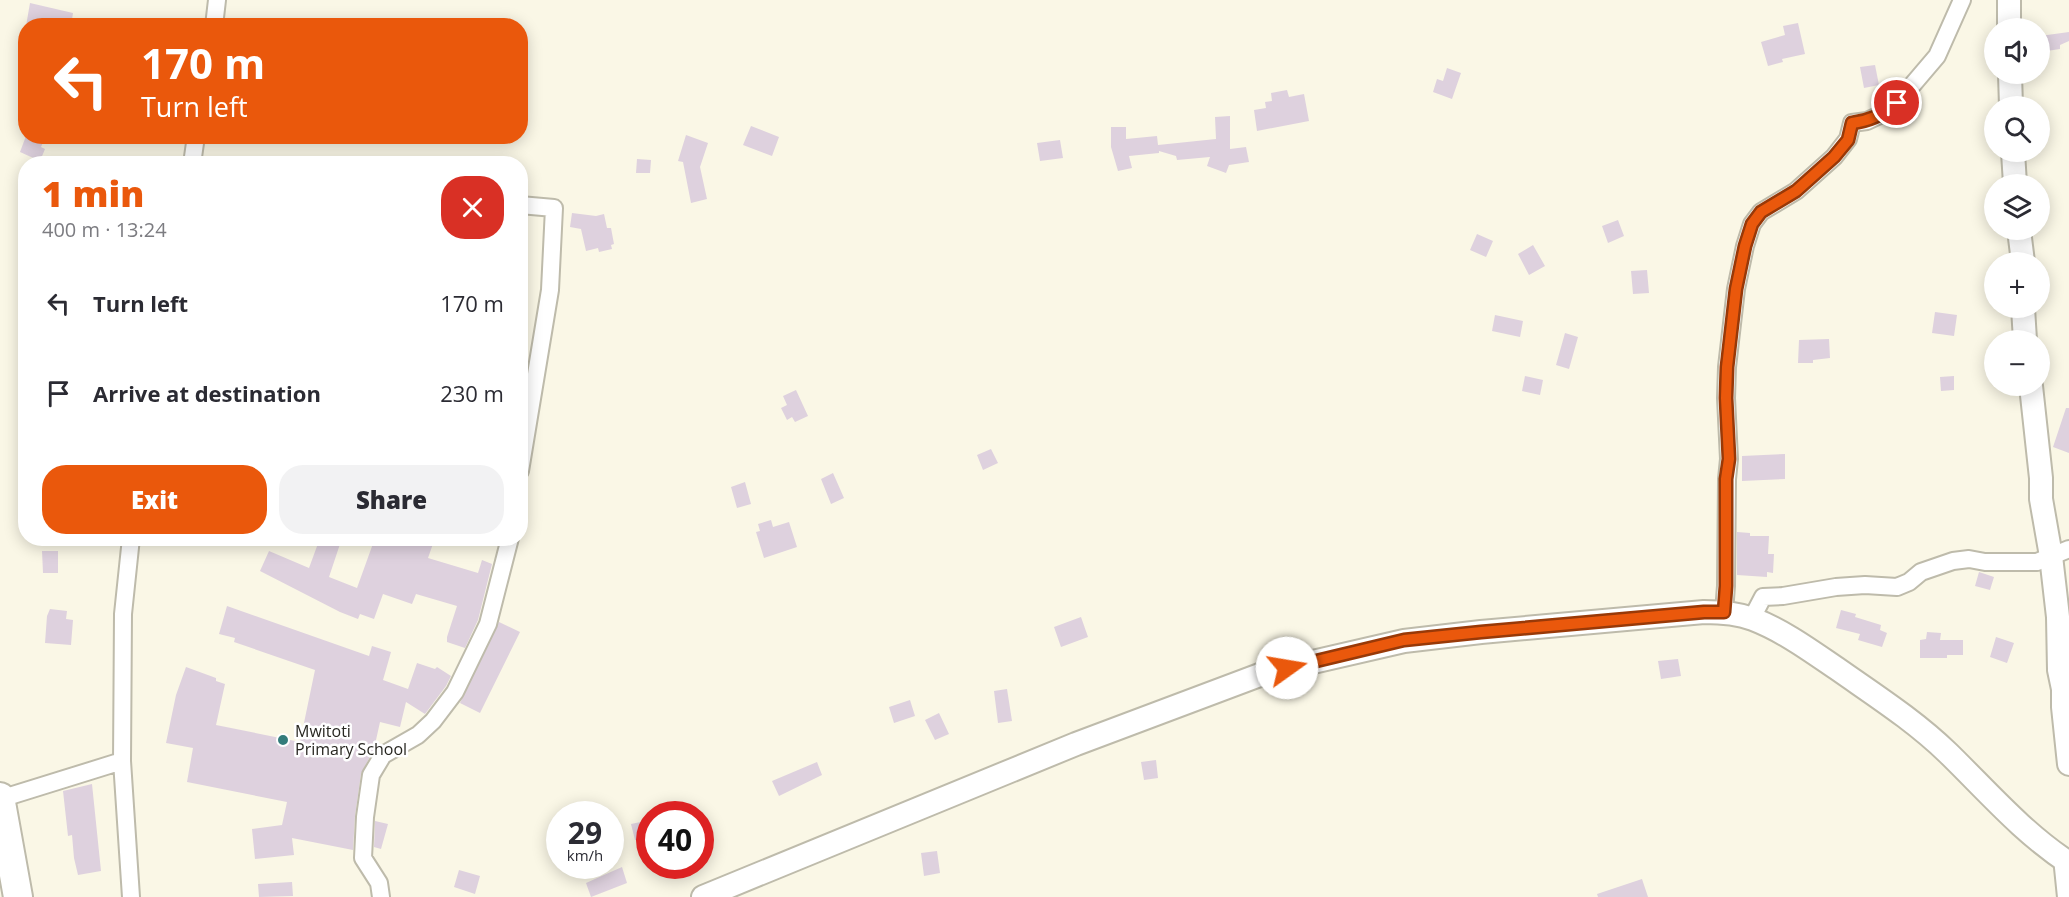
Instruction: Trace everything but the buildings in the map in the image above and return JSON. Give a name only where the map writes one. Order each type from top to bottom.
[{"type":"highway","points":[[0,798],[18,897]]},
{"type":"street","points":[[215,18],[217,0]]},
{"type":"street","points":[[1724,612],[1726,479],[1729,459],[1727,367],[1736,289],[1752,224],[1761,212],[1796,191],[1834,157],[1848,140],[1852,123],[1867,121],[1886,112],[1897,103],[1937,56],[1962,0]]},
{"type":"street","points":[[2009,0],[2009,18]]},
{"type":"street","points":[[528,206],[554,208],[550,290],[528,423]]},
{"type":"street","points":[[2032,396],[2041,478],[2040,499],[2060,553],[2059,670],[2063,689],[2069,764]]},
{"type":"street","points":[[130,546],[123,614],[122,760],[131,897]]},
{"type":"street","points":[[381,897],[379,883],[363,858],[365,817],[371,775],[383,755],[418,735],[433,721],[455,692],[488,624],[508,546]]},
{"type":"street","points":[[1752,618],[1763,597],[1784,596],[1836,587],[1865,585],[1897,587],[1909,582],[1921,572],[1953,561],[1969,559],[1985,562],[2037,562],[2060,553]]},
{"type":"street","points":[[704,897],[1076,744],[1265,673],[1404,640],[1704,612],[1724,612],[1752,618],[1794,640],[1883,700],[1945,750],[2022,827],[2067,857],[2066,897]]},
{"type":"street","points":[[0,798],[122,760]]},
{"type":"place","name":"Mwitoti Primary School","points":[[283,740]]},
{"type":"route","points":[[1287,668],[1404,640],[1724,612],[1726,479],[1729,459],[1727,367],[1736,289],[1752,224],[1761,212],[1796,191],[1834,157],[1848,140],[1852,123],[1867,121],[1886,112],[1897,103]]}]
